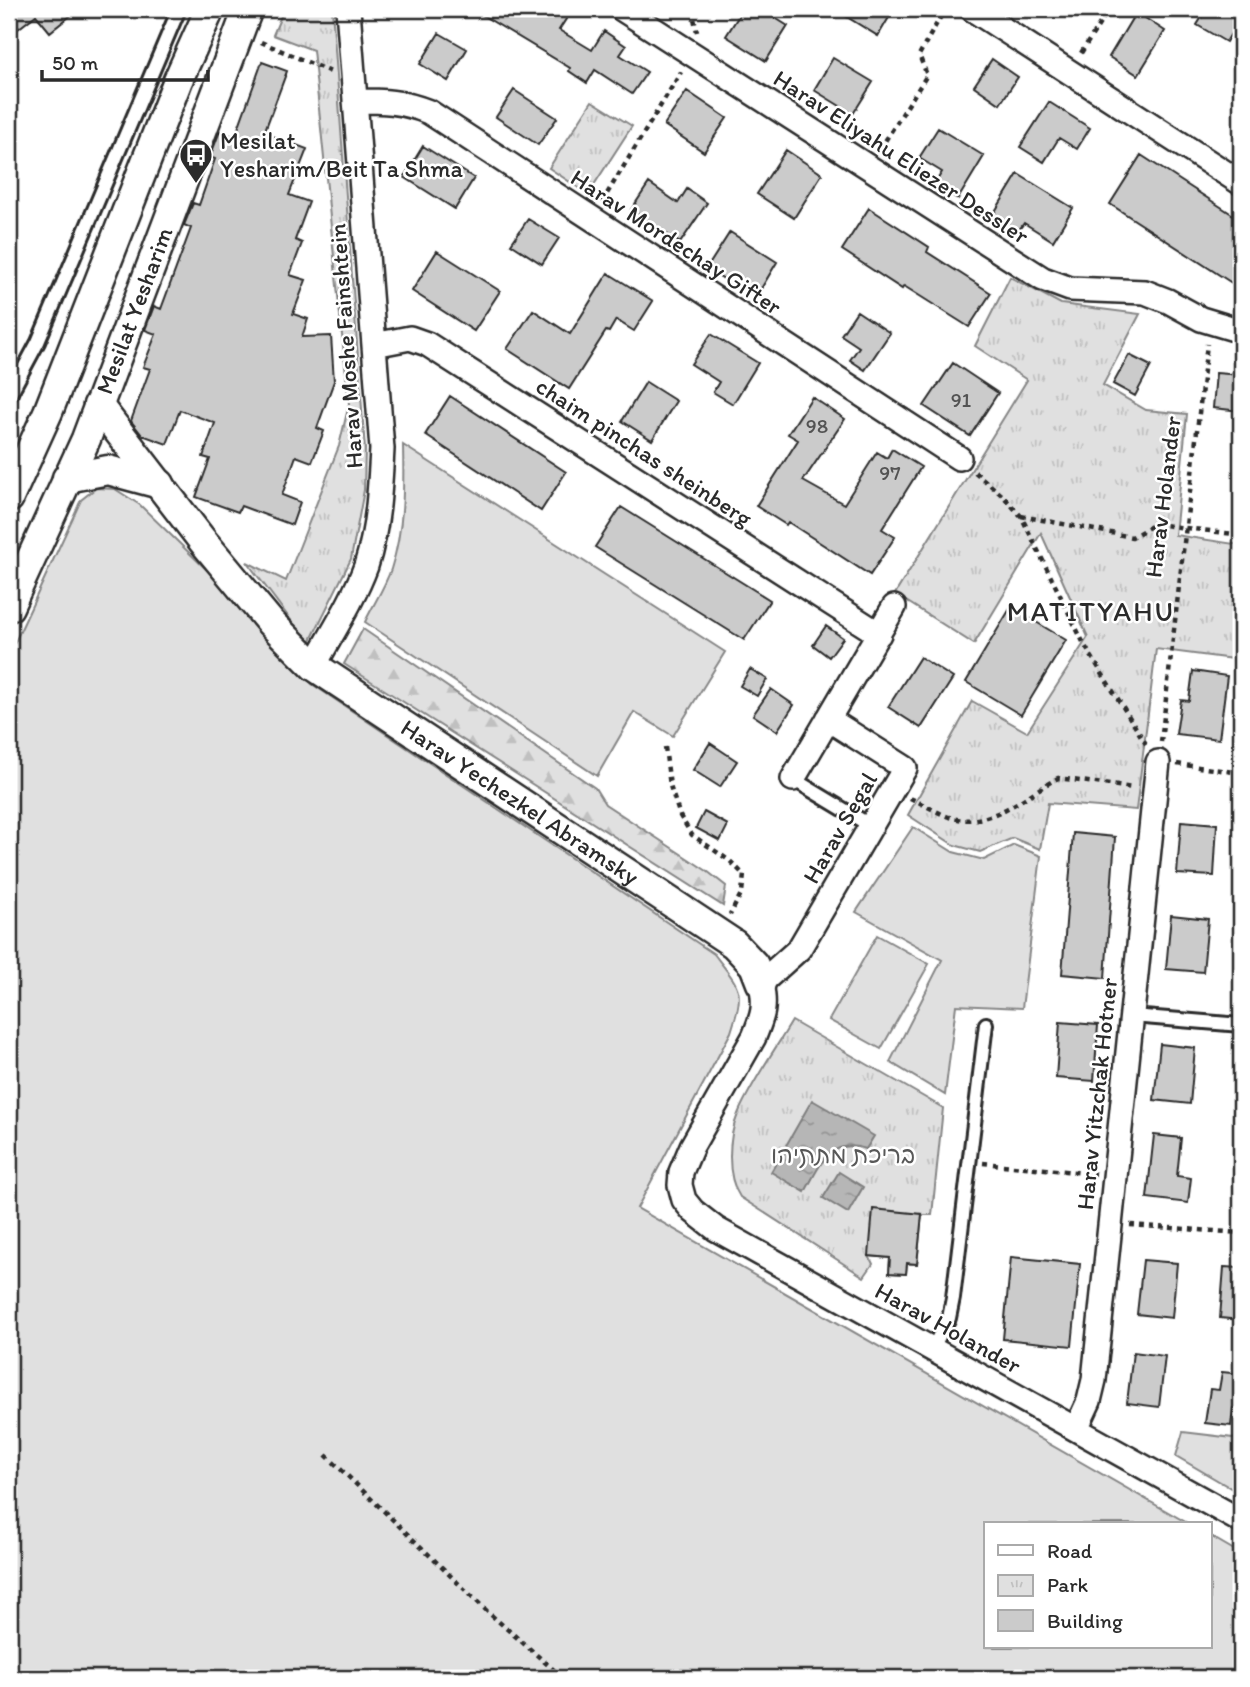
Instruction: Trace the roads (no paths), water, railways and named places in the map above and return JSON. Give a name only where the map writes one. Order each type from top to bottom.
[{"type":"street","name":"Mesilat Yesharim","points":[[9,498],[48,412],[178,80],[211,9]]},
{"type":"street","name":"Harav Moshe Fainshtein","points":[[314,666],[353,595],[366,564],[380,492],[382,449],[348,9]]},
{"type":"street","name":"Harav Eliyahu Eliezer Dessler","points":[[622,9],[1043,279],[1070,289],[1145,292],[1209,322],[1241,331]]},
{"type":"street","points":[[972,9],[1241,183]]},
{"type":"street","name":"Mesilat Yesharim","points":[[9,607],[86,439],[243,20]]},
{"type":"street","name":"Harav Mordechay Gifter","points":[[354,91],[408,103],[429,112],[959,458]]},
{"type":"street","name":"chaim pinchas sheinberg","points":[[374,345],[410,338],[427,344],[879,634]]},
{"type":"street","name":"Harav Yechezkel Abramsky","points":[[98,405],[176,508],[270,622],[314,666],[734,944],[754,965],[761,983]]},
{"type":"street","points":[[67,478],[108,470],[160,484]]},
{"type":"street","points":[[793,779],[894,607]]},
{"type":"street","name":"Harav Segal","points":[[761,983],[799,949],[905,768],[828,719]]},
{"type":"street","name":"Harav Yitzchak Hotner","points":[[1076,1429],[1089,1401],[1094,1380],[1158,762]]},
{"type":"street","name":"Harav Holander","points":[[761,983],[766,1004],[754,1037],[692,1146],[681,1172],[680,1185],[684,1200],[693,1211],[716,1229],[1241,1521]]},
{"type":"lane","points":[[9,396],[38,342],[179,9]]},
{"type":"lane","points":[[793,779],[871,826]]},
{"type":"lane","points":[[1132,1016],[1241,1025]]},
{"type":"lane","points":[[932,1349],[949,1318],[951,1308],[986,1024]]},
{"type":"water","points":[[812,1100],[874,1136],[866,1149],[854,1146],[835,1150],[821,1163],[805,1192],[771,1172]]},
{"type":"water","points":[[839,1172],[863,1187],[848,1213],[823,1198]]},
{"type":"place","name":"Mesilat Yesharim/Beit Ta Shma","points":[[196,185]]},
{"type":"district","name":"MATITYAHU","points":[[1091,611]]},
{"type":"park label","name":"בריכת מתתיהו","points":[[843,1155]]}]
